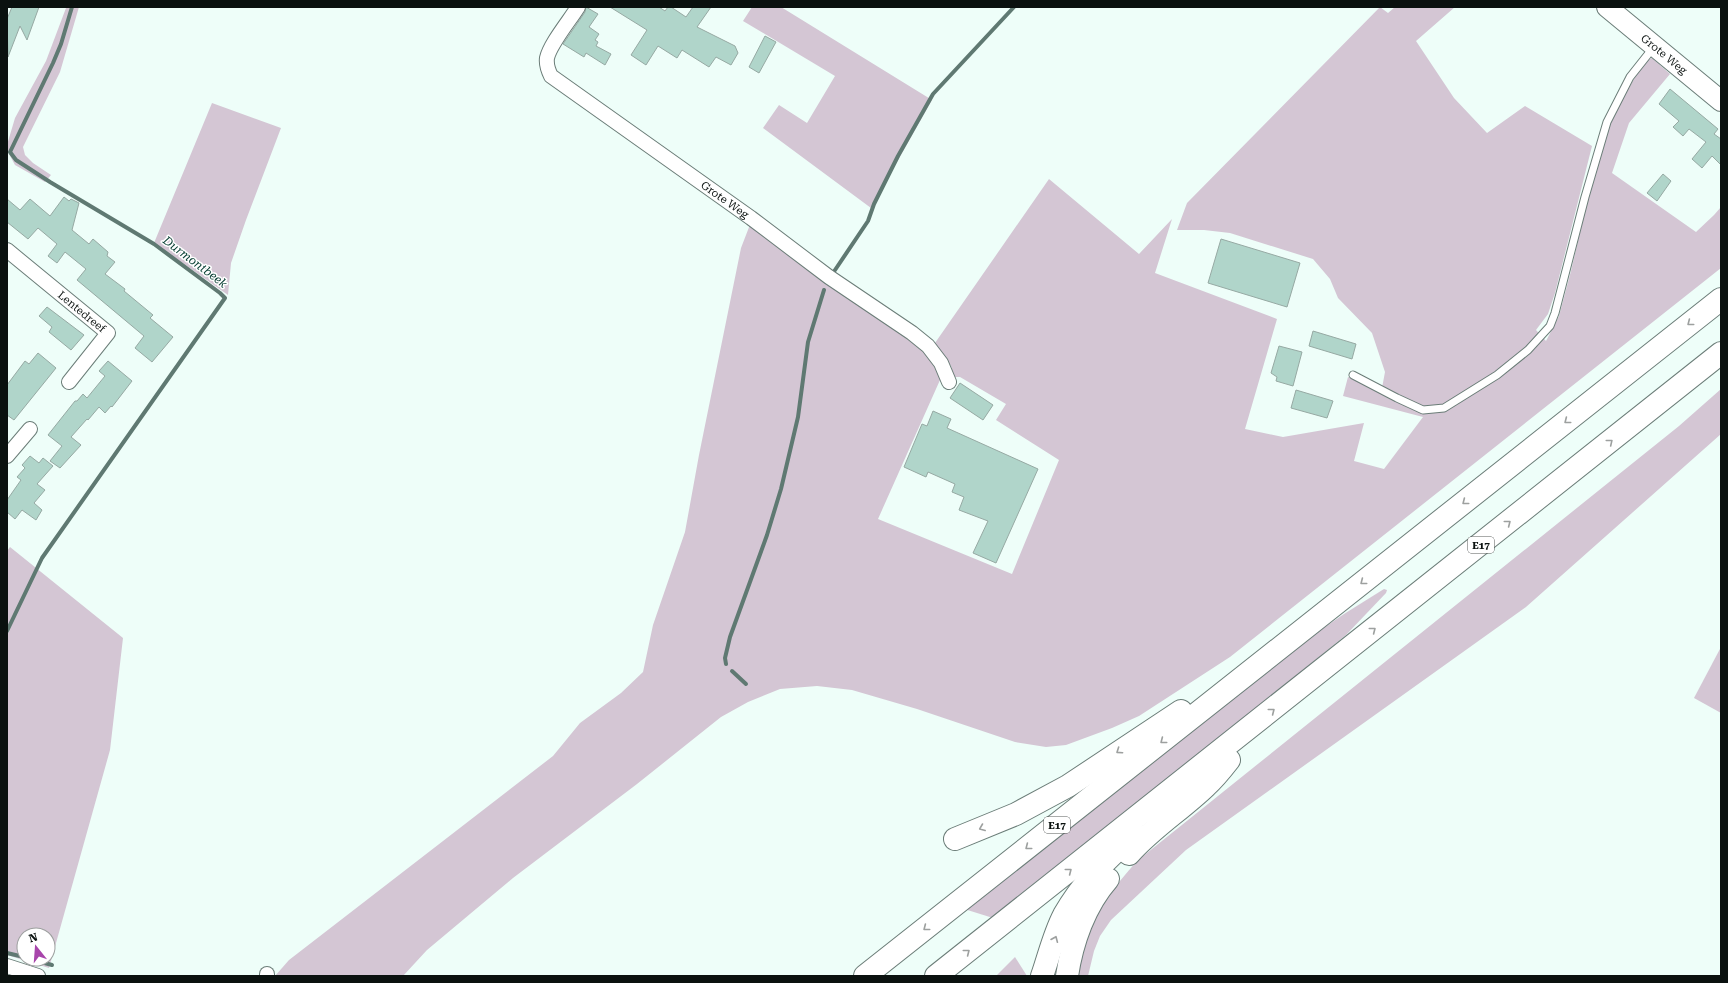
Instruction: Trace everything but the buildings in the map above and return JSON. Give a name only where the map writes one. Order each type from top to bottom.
[{"type":"highway","name":"E17","points":[[865,976],[1721,298]]},
{"type":"highway","name":"E17","points":[[936,976],[1721,353]]},
{"type":"highway","points":[[955,839],[1016,814],[1068,786],[1167,719],[1248,673]]},
{"type":"highway","points":[[1067,976],[1070,955],[1079,930],[1092,901],[1104,884],[1140,842],[1207,786],[1229,760],[1241,735]]},
{"type":"highway","points":[[1042,976],[1065,915],[1089,880],[1126,842],[1229,760]]},
{"type":"main road","name":"Grote Weg","points":[[1607,7],[1721,101]]},
{"type":"street","name":"Grote Weg","points":[[578,7],[555,42],[547,58],[547,68],[551,76],[751,218],[829,278],[912,333],[928,346],[940,363],[949,382]]},
{"type":"street","name":"Lentedreef","points":[[7,250],[108,333],[69,382]]},
{"type":"street","points":[[7,456],[30,429]]},
{"type":"street","points":[[7,966],[38,976]]},
{"type":"lane","points":[[1353,375],[1423,410],[1444,408],[1497,375],[1528,350],[1550,326],[1556,313],[1585,197],[1607,122],[1630,77],[1655,46]]},
{"type":"shaded area","points":[[63,7],[79,7],[60,72],[23,147],[25,155],[33,163],[51,175],[45,182],[15,165],[9,154],[7,145],[15,118],[46,61],[66,8]]},
{"type":"shaded area","points":[[752,7],[781,7],[932,100],[871,208],[763,128],[779,105],[807,123],[835,76],[743,21]]},
{"type":"shaded area","points":[[1380,7],[1388,13],[1395,7],[1455,7],[1416,41],[1454,98],[1487,133],[1525,106],[1592,146],[1555,293],[1548,314],[1536,330],[1546,341],[1559,316],[1597,159],[1612,118],[1643,63],[1652,58],[1670,74],[1629,123],[1612,173],[1696,232],[1721,207],[1721,268],[1230,657],[1139,716],[1066,745],[1046,747],[1015,742],[917,709],[852,690],[817,686],[780,689],[748,702],[721,717],[637,784],[513,878],[427,950],[403,976],[275,976],[289,960],[553,756],[580,723],[621,693],[643,672],[653,625],[685,532],[741,248],[751,222],[922,344],[932,357],[940,380],[878,519],[1012,574],[1059,460],[996,420],[1006,404],[960,377],[954,377],[951,366],[935,343],[1049,179],[1139,254],[1172,219],[1155,273],[1277,319],[1245,429],[1283,437],[1364,423],[1354,461],[1384,469],[1423,417],[1343,396],[1348,377],[1382,388],[1385,372],[1372,333],[1338,298],[1330,279],[1313,259],[1230,233],[1204,230],[1177,230],[1187,203]]},
{"type":"shaded area","points":[[212,103],[281,128],[231,263],[228,295],[154,243]]},
{"type":"shaded area","points":[[1721,389],[1721,434],[1526,607],[1186,850],[1111,920],[1100,936],[1094,951],[1088,976],[1074,976],[1080,949],[1098,911],[1137,861],[1679,426]]},
{"type":"shaded area","points":[[10,547],[123,638],[110,750],[56,943],[56,927],[16,927],[16,958],[7,955],[7,551]]},
{"type":"shaded area","points":[[1384,589],[1387,590],[1386,593],[1346,635],[1225,734],[993,918],[961,908],[1309,638]]},
{"type":"shaded area","points":[[1721,647],[1721,713],[1694,698]]},
{"type":"shaded area","points":[[1015,957],[1027,976],[996,976]]},
{"type":"waterway","name":"Durmontbeek","points":[[7,631],[42,558],[225,298],[154,244],[50,182],[16,160],[10,152],[53,63],[61,44],[72,7]]},
{"type":"waterway","points":[[833,273],[868,221],[874,204],[898,156],[933,94],[1014,7]]},
{"type":"waterway","points":[[726,664],[725,658],[730,637],[767,535],[781,489],[798,417],[808,342],[824,290]]},
{"type":"waterway","points":[[732,671],[746,684]]},
{"type":"waterway","name":"Durmontbeek","points":[[7,953],[16,955]]}]
